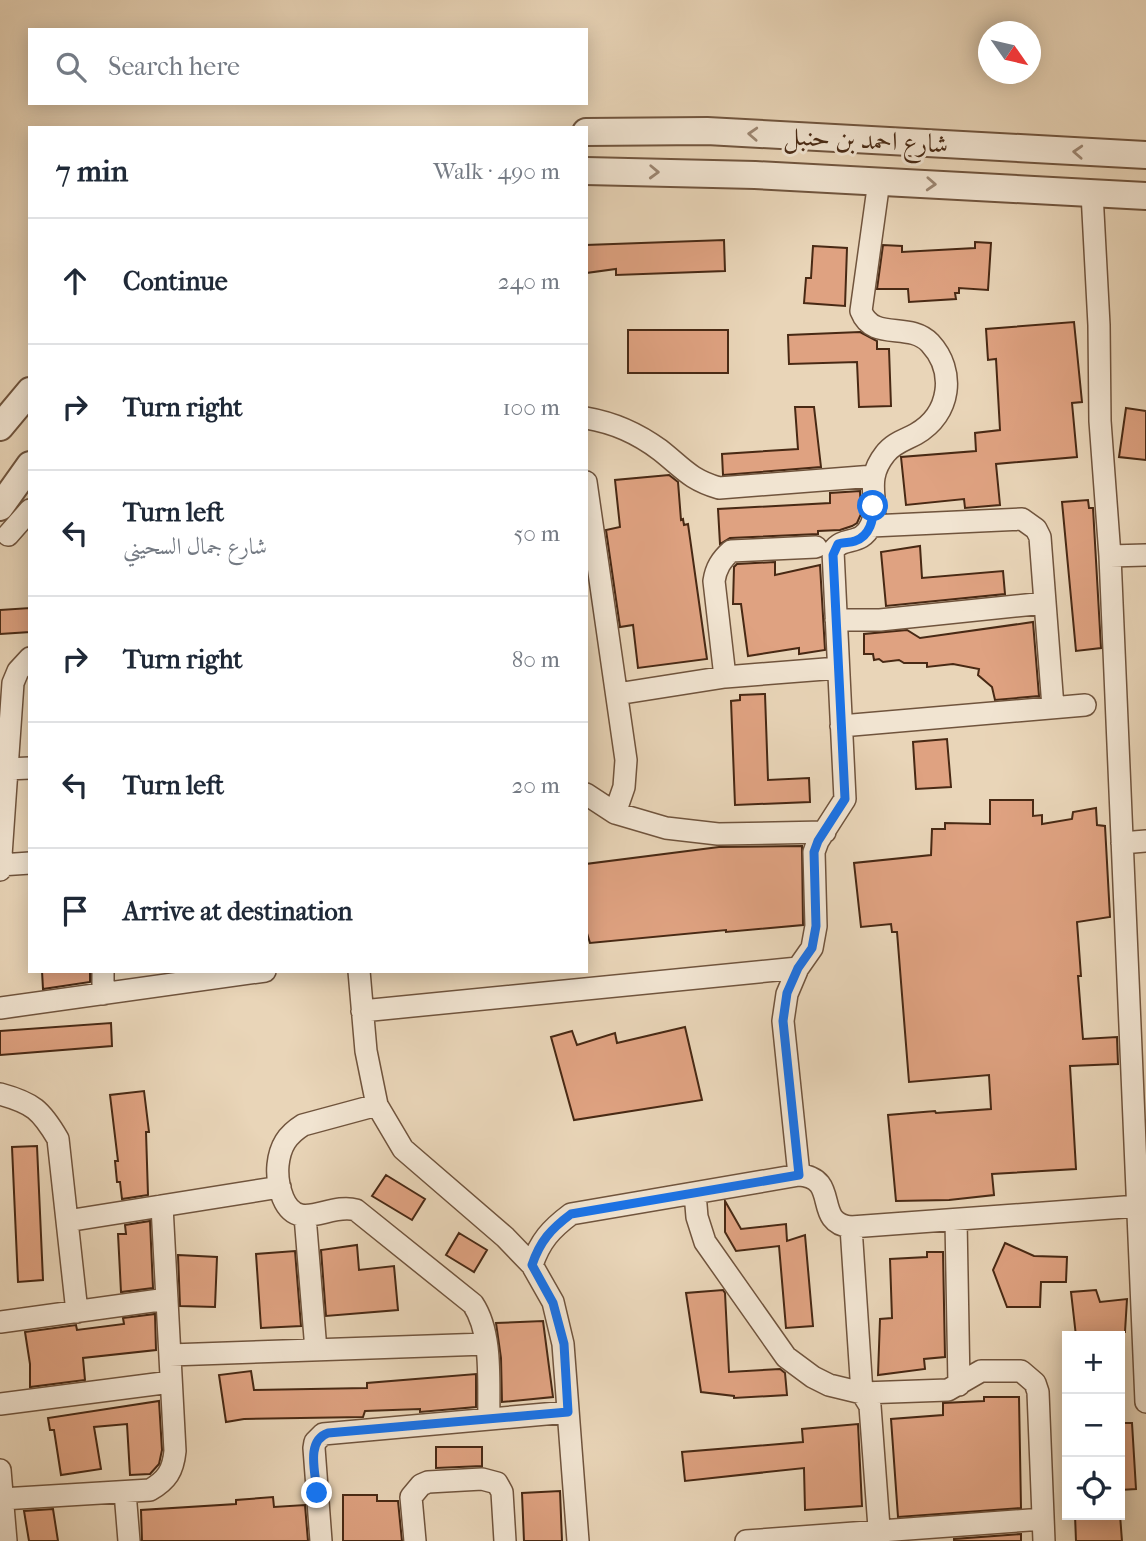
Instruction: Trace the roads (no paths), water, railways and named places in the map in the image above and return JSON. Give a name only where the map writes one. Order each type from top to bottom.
[{"type":"street","name":"شارع احمد بن حنبل","points":[[588,132],[707,131],[1146,155]]},
{"type":"street","points":[[688,173],[707,131]]},
{"type":"street","name":"شارع احمد بن حنبل","points":[[588,171],[879,181],[1146,196]]},
{"type":"street","points":[[799,1175],[783,1021],[787,993],[798,968],[812,948],[816,926],[814,852],[845,799],[833,551],[841,542],[857,541],[871,526],[874,516],[871,487],[886,453],[932,422],[943,407],[947,389],[943,362],[939,353],[926,339],[909,331],[879,329],[867,322],[861,311],[879,181]]},
{"type":"street","points":[[1092,192],[1099,318],[1100,421],[1110,556],[1122,843],[1138,1056],[1146,1402]]},
{"type":"street","points":[[0,426],[28,393]]},
{"type":"street","points":[[588,418],[611,422],[626,428],[663,453],[681,471],[699,482],[719,488],[874,476]]},
{"type":"street","points":[[0,508],[28,468]]},
{"type":"street","points":[[588,496],[626,760],[624,787],[615,813]]},
{"type":"street","points":[[8,535],[28,512]]},
{"type":"street","points":[[871,526],[1022,519],[1036,529],[1040,537],[1053,708]]},
{"type":"street","points":[[725,677],[713,581],[722,559],[731,551],[816,547]]},
{"type":"street","points":[[1110,556],[1146,555]]},
{"type":"street","points":[[836,620],[880,620],[1045,603]]},
{"type":"street","points":[[28,660],[18,671],[13,683],[0,867],[28,863]]},
{"type":"street","points":[[617,694],[725,677],[838,668]]},
{"type":"street","points":[[841,726],[1085,705]]},
{"type":"street","points":[[6,769],[28,768]]},
{"type":"street","points":[[588,795],[615,813],[666,828],[718,834],[825,832]]},
{"type":"street","points":[[1122,843],[1146,841]]},
{"type":"street","points":[[362,1011],[798,968]]},
{"type":"street","points":[[103,973],[103,994]]},
{"type":"street","points":[[0,1008],[251,973]]},
{"type":"street","points":[[359,973],[366,1051],[377,1105],[403,1149],[505,1237],[532,1265],[553,1303],[564,1344],[578,1541]]},
{"type":"street","points":[[0,1094],[24,1101],[44,1117],[58,1139],[77,1312]]},
{"type":"street","points":[[377,1105],[303,1125],[293,1131],[280,1150],[280,1187],[287,1206],[305,1216],[341,1208],[349,1208],[362,1214],[473,1304],[482,1316],[489,1419]]},
{"type":"street","points":[[532,1265],[538,1246],[550,1229],[571,1214],[799,1175],[814,1178],[820,1183],[824,1190],[828,1215],[842,1226],[851,1227],[956,1220],[1140,1196]]},
{"type":"street","points":[[67,1221],[280,1187]]},
{"type":"street","points":[[695,1193],[697,1217],[705,1242],[786,1357],[821,1381],[862,1393],[948,1390],[974,1374],[988,1371],[1021,1371],[1034,1383],[1038,1392],[1044,1541]]},
{"type":"street","points":[[2,1499],[150,1490],[164,1481],[173,1467],[175,1451],[162,1206]]},
{"type":"street","points":[[305,1216],[316,1350]]},
{"type":"street","points":[[956,1220],[959,1385]]},
{"type":"street","points":[[851,1227],[862,1393],[870,1406],[880,1536]]},
{"type":"street","points":[[0,1322],[167,1299]]},
{"type":"street","points":[[170,1355],[486,1345]]},
{"type":"street","points":[[0,1404],[171,1381]]},
{"type":"street","points":[[321,1541],[314,1448],[323,1434],[568,1412]]},
{"type":"street","points":[[0,1470],[6,1541]]},
{"type":"street","points":[[415,1541],[411,1497],[421,1485],[428,1482],[482,1479],[497,1483],[502,1492],[505,1541]]},
{"type":"street","points":[[125,1492],[129,1541]]},
{"type":"street","points":[[746,1541],[880,1536],[1043,1519]]}]
